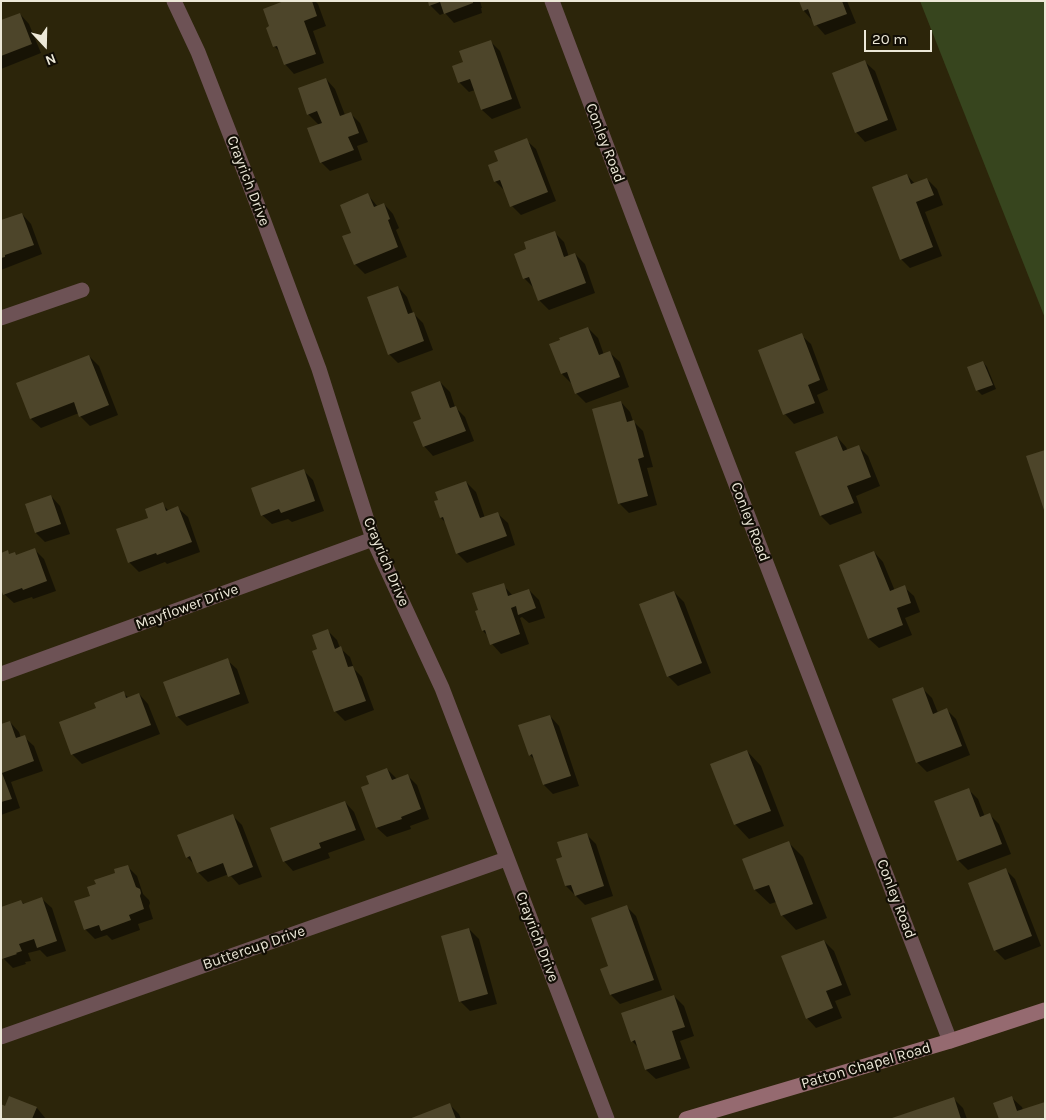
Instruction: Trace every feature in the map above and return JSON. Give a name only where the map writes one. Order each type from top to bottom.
[{"type":"street","name":"Crayrich Drive","points":[[174,1],[198,52],[316,360],[373,539],[442,688],[606,1119]]},
{"type":"street","name":"Conley Road","points":[[552,1],[652,267],[950,1041]]},
{"type":"street","points":[[1,318],[82,290]]},
{"type":"street","name":"Mayflower Drive","points":[[1,674],[373,539]]},
{"type":"street","name":"Buttercup Drive","points":[[1,1038],[506,859]]},
{"type":"street","name":"Patton Chapel Road","points":[[686,1119],[950,1041],[1045,1010]]},
{"type":"green space","points":[[920,1],[1045,1],[1045,318]]},
{"type":"building","points":[[284,1],[312,1],[317,16],[304,21],[316,54],[284,65],[277,46],[273,47],[266,28],[269,26],[263,9]]},
{"type":"building","points":[[428,1],[473,1],[473,3],[444,14],[440,2],[429,6]]},
{"type":"building","points":[[799,1],[842,1],[847,14],[814,26],[808,9],[803,11]]},
{"type":"building","points":[[20,13],[32,44],[1,56],[1,20]]},
{"type":"building","points":[[491,40],[512,99],[481,110],[470,79],[458,83],[452,66],[463,62],[459,51]]},
{"type":"building","points":[[865,60],[888,120],[855,133],[832,73]]},
{"type":"building","points":[[326,78],[340,116],[351,112],[359,133],[348,137],[354,150],[320,163],[307,128],[322,123],[317,111],[307,115],[298,88]]},
{"type":"building","points":[[527,138],[548,192],[510,207],[500,180],[494,182],[488,165],[498,161],[494,151]]},
{"type":"building","points":[[907,174],[911,184],[927,178],[934,195],[916,202],[933,247],[900,260],[872,187]]},
{"type":"building","points":[[368,193],[374,207],[384,203],[398,247],[354,265],[342,236],[351,233],[340,205]]},
{"type":"building","points":[[22,213],[34,245],[1,258],[1,220]]},
{"type":"building","points":[[555,231],[564,257],[575,253],[586,283],[538,301],[529,277],[523,279],[514,254],[526,249],[524,242]]},
{"type":"building","points":[[398,286],[408,314],[414,312],[424,341],[388,355],[367,297]]},
{"type":"building","points":[[588,327],[599,355],[610,351],[620,377],[575,394],[567,372],[561,374],[549,344],[560,340],[559,338]]},
{"type":"building","points":[[802,333],[820,380],[808,385],[815,403],[783,415],[758,350]]},
{"type":"building","points":[[89,355],[109,405],[79,417],[74,402],[30,419],[16,383]]},
{"type":"building","points":[[983,361],[993,385],[976,391],[967,367]]},
{"type":"building","points":[[440,381],[450,408],[456,406],[466,431],[423,447],[413,422],[421,419],[411,392]]},
{"type":"building","points":[[621,401],[627,422],[634,420],[644,457],[638,459],[648,496],[618,504],[592,409]]},
{"type":"building","points":[[837,436],[843,451],[859,445],[871,477],[847,486],[854,503],[820,516],[795,452]]},
{"type":"building","points":[[1045,450],[1045,510],[1044,510],[1026,456]]},
{"type":"building","points":[[304,469],[315,501],[281,513],[279,509],[261,516],[251,488]]},
{"type":"building","points":[[466,481],[480,518],[498,512],[507,536],[456,554],[443,517],[440,518],[434,501],[438,500],[435,492]]},
{"type":"building","points":[[51,495],[61,524],[35,533],[25,504]]},
{"type":"building","points":[[163,502],[166,511],[178,506],[192,542],[128,563],[116,529],[148,518],[145,509]]},
{"type":"building","points":[[35,548],[47,581],[3,595],[1,589],[1,553],[8,550],[9,554],[15,552],[16,555]]},
{"type":"building","points":[[874,551],[890,591],[905,585],[911,603],[897,608],[903,625],[868,639],[839,565]]},
{"type":"building","points":[[504,583],[508,596],[529,589],[536,608],[518,615],[516,606],[511,608],[520,634],[490,645],[485,630],[482,631],[475,611],[478,610],[472,593]]},
{"type":"building","points":[[674,591],[702,663],[667,677],[639,604]]},
{"type":"building","points":[[328,629],[335,649],[341,646],[348,667],[353,666],[366,701],[334,712],[312,651],[317,649],[312,635]]},
{"type":"building","points":[[228,658],[240,694],[176,717],[163,682]]},
{"type":"building","points":[[923,687],[933,714],[947,708],[962,746],[916,763],[892,699]]},
{"type":"building","points":[[124,691],[126,698],[139,693],[151,725],[71,755],[59,722],[96,708],[94,703]]},
{"type":"building","points":[[550,715],[571,776],[543,785],[532,754],[529,756],[518,725]]},
{"type":"building","points":[[10,721],[16,738],[25,735],[34,761],[2,773],[12,799],[1,802],[1,724]]},
{"type":"building","points":[[747,750],[771,811],[734,825],[710,764]]},
{"type":"building","points":[[387,768],[392,780],[408,774],[421,809],[401,817],[402,819],[376,828],[361,787],[369,784],[366,776]]},
{"type":"building","points":[[969,788],[980,817],[990,813],[1002,844],[957,861],[934,801]]},
{"type":"building","points":[[345,801],[356,830],[319,843],[321,848],[283,862],[270,828]]},
{"type":"building","points":[[233,814],[253,867],[228,877],[223,863],[197,873],[190,856],[186,858],[177,835]]},
{"type":"building","points":[[587,833],[604,886],[575,896],[571,885],[565,886],[556,859],[562,857],[557,842]]},
{"type":"building","points":[[789,841],[813,904],[781,916],[769,885],[754,890],[742,859]]},
{"type":"building","points":[[128,865],[136,887],[140,889],[144,909],[129,915],[131,920],[101,931],[99,925],[84,930],[74,901],[90,896],[87,887],[96,884],[94,880],[115,873],[114,869]]},
{"type":"building","points":[[1006,868],[1032,936],[994,951],[968,883]]},
{"type":"building","points":[[42,897],[57,941],[37,948],[34,939],[19,944],[22,951],[2,959],[1,907],[21,900],[23,904]]},
{"type":"building","points":[[627,905],[654,980],[610,995],[600,969],[608,966],[591,918]]},
{"type":"building","points":[[469,928],[488,994],[459,1002],[441,936]]},
{"type":"building","points":[[824,940],[842,985],[826,991],[833,1008],[806,1019],[781,956]]},
{"type":"building","points":[[674,995],[685,1027],[672,1031],[681,1059],[645,1070],[635,1040],[631,1042],[621,1013]]},
{"type":"building","points":[[9,1096],[37,1107],[32,1119],[1,1119],[1,1104],[5,1106]]},
{"type":"building","points":[[1012,1096],[1017,1111],[1045,1102],[1045,1119],[999,1119],[993,1103]]},
{"type":"building","points":[[954,1097],[961,1119],[892,1119],[892,1118]]},
{"type":"building","points":[[450,1103],[456,1119],[409,1119]]}]
